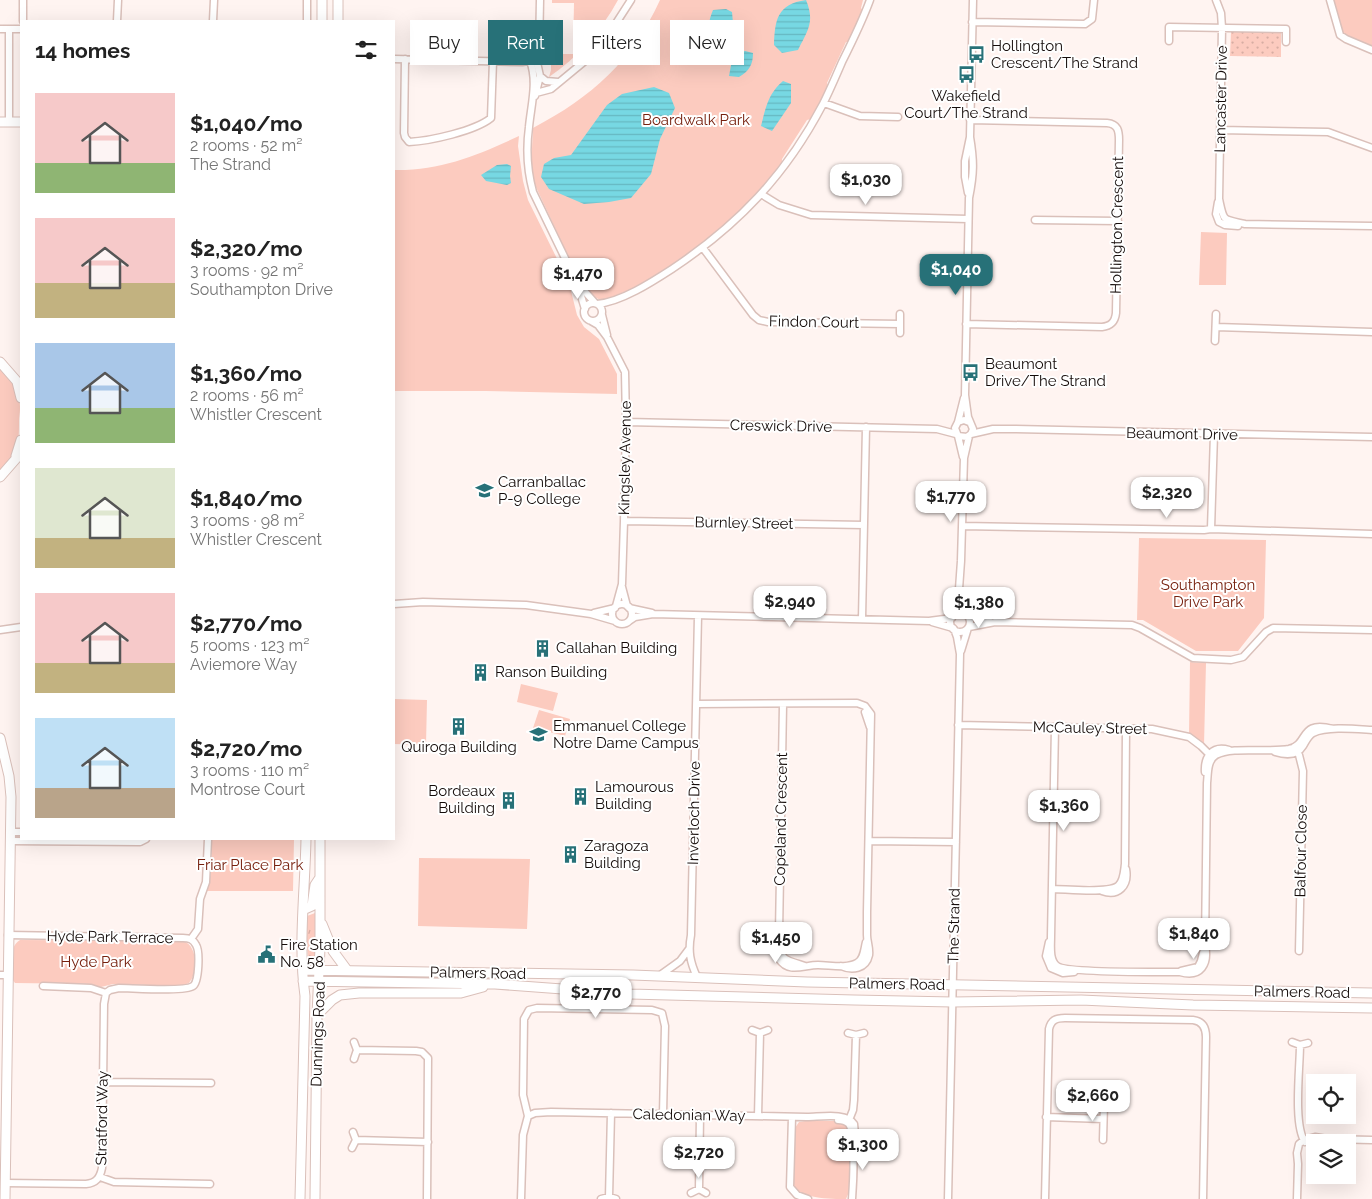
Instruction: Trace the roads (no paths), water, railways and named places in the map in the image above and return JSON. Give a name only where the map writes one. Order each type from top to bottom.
[{"type":"main road","points":[[322,0],[322,20]]},
{"type":"main road","points":[[338,0],[338,20]]},
{"type":"main road","points":[[4,122],[20,122]]},
{"type":"main road","points":[[0,362],[18,383]]},
{"type":"main road","points":[[0,476],[18,456]]},
{"type":"main road","points":[[0,738],[10,784],[8,935],[4,975],[3,1169],[5,1199]]},
{"type":"main road","name":"Dunnings Road","points":[[300,1199],[304,1015],[303,910],[306,840]]},
{"type":"main road","name":"Dunnings Road","points":[[315,1199],[317,1015],[320,970],[320,840]]},
{"type":"main road","points":[[303,910],[312,906],[315,885],[320,876]]},
{"type":"main road","points":[[320,919],[333,951],[347,970]]},
{"type":"main road","name":"Palmers Road","points":[[303,970],[659,976],[953,985],[1372,993]]},
{"type":"main road","name":"Palmers Road","points":[[303,981],[495,984],[630,994],[953,1002],[1081,1000],[1372,1008]]},
{"type":"main road","points":[[317,1015],[340,995],[359,993],[461,993],[495,984]]},
{"type":"street","points":[[23,20],[24,0]]},
{"type":"street","points":[[118,0],[118,20]]},
{"type":"street","points":[[213,20],[214,0]]},
{"type":"street","points":[[307,0],[307,20]]},
{"type":"street","points":[[540,0],[540,20]]},
{"type":"street","points":[[535,96],[548,90],[573,72],[604,42],[630,0]]},
{"type":"street","points":[[585,309],[587,305],[614,300],[664,274],[704,248],[735,221],[761,194],[792,155],[824,103],[870,0]]},
{"type":"street","points":[[953,628],[951,623],[959,589],[964,458],[973,429],[965,395],[968,219],[974,163],[970,136],[972,0]]},
{"type":"street","points":[[972,22],[1085,24],[1092,19],[1094,0]]},
{"type":"street","name":"Lancaster Drive","points":[[1216,0],[1221,13],[1222,28],[1219,199],[1221,213],[1225,219],[1245,224],[1372,226]]},
{"type":"street","points":[[1330,0],[1340,35],[1372,50]]},
{"type":"street","points":[[1169,41],[1169,27],[1286,29],[1286,42]]},
{"type":"street","points":[[0,29],[20,29]]},
{"type":"street","points":[[4,122],[9,29]]},
{"type":"street","points":[[395,59],[488,61]]},
{"type":"street","points":[[406,59],[404,133],[409,142],[433,139],[451,134],[491,118],[493,65]]},
{"type":"street","points":[[533,65],[535,96]]},
{"type":"street","points":[[535,65],[540,76],[546,81],[558,82]]},
{"type":"street","points":[[540,76],[527,150],[529,178],[533,192],[577,283],[585,309],[585,316],[592,321],[599,319],[614,300]]},
{"type":"street","points":[[824,103],[860,116],[898,117]]},
{"type":"street","name":"Hollington Crescent","points":[[966,324],[1102,326],[1111,324],[1116,313],[1118,221],[1119,140],[1116,126],[1107,123],[970,120]]},
{"type":"street","points":[[1220,130],[1328,132],[1372,148]]},
{"type":"street","points":[[761,194],[779,205],[811,215],[968,219]]},
{"type":"street","points":[[1035,220],[1118,221]]},
{"type":"street","name":"Findon Court","points":[[704,248],[753,315],[759,320],[768,322],[900,324]]},
{"type":"street","points":[[577,283],[601,307],[602,314]]},
{"type":"street","name":"Kingsley Avenue","points":[[602,314],[607,337]]},
{"type":"street","points":[[900,314],[900,333]]},
{"type":"street","points":[[1215,341],[1216,314]]},
{"type":"street","name":"Kingsley Avenue","points":[[592,321],[598,325],[607,337],[625,372],[626,422],[622,584],[616,607]]},
{"type":"street","points":[[1216,328],[1372,332]]},
{"type":"street","points":[[964,458],[955,428],[965,395]]},
{"type":"street","points":[[957,423],[964,420],[970,422]]},
{"type":"street","name":"Creswick Drive","points":[[626,422],[936,428],[957,423]]},
{"type":"street","name":"Beaumont Drive","points":[[970,422],[993,430]]},
{"type":"street","points":[[862,619],[866,427]]},
{"type":"street","name":"Creswick Drive","points":[[936,428],[957,435]]},
{"type":"street","name":"Beaumont Drive","points":[[970,435],[993,430],[1372,437]]},
{"type":"street","points":[[1211,529],[1214,434]]},
{"type":"street","points":[[957,435],[963,438],[970,435]]},
{"type":"street","name":"Burnley Street","points":[[624,521],[864,526]]},
{"type":"street","points":[[962,526],[1211,529],[1372,534]]},
{"type":"street","name":"Kingsley Avenue","points":[[622,584],[628,607]]},
{"type":"street","points":[[959,589],[962,606],[970,622],[968,628]]},
{"type":"street","points":[[395,604],[423,602],[516,604],[591,614],[623,624],[635,617],[653,614],[929,621],[952,617],[958,613],[995,622],[1132,625],[1193,658],[1231,660],[1243,657],[1266,632],[1273,628],[1372,630]]},
{"type":"street","points":[[591,614],[620,605],[653,614]]},
{"type":"street","points":[[615,621],[612,614],[616,607]]},
{"type":"street","points":[[628,607],[631,614],[629,620]]},
{"type":"street","name":"Inverloch Drive","points":[[697,977],[688,949],[691,935],[698,616]]},
{"type":"street","points":[[929,621],[960,632],[968,628],[995,622]]},
{"type":"street","points":[[0,630],[20,627]]},
{"type":"street","name":"The Strand","points":[[953,628],[960,654]]},
{"type":"street","name":"The Strand","points":[[948,1199],[960,654],[968,628]]},
{"type":"street","points":[[696,704],[783,705]]},
{"type":"street","name":"Copeland Crescent","points":[[862,704],[872,718],[870,728],[867,939],[862,958],[857,963],[841,966],[806,966],[794,964],[785,959],[781,951],[779,933],[783,705],[862,704]]},
{"type":"street","name":"McCauley Street","points":[[958,725],[1152,729],[1184,736],[1193,740],[1211,756]]},
{"type":"street","points":[[1055,727],[1052,888],[1050,937],[1046,956],[1051,968],[1063,974],[1083,970],[1180,972],[1198,967],[1205,945],[1207,783],[1205,764],[1220,748],[1232,751],[1296,749],[1305,734],[1312,728],[1372,730]]},
{"type":"street","points":[[1052,888],[1098,890],[1114,893],[1124,887],[1127,878],[1125,863],[1126,728]]},
{"type":"street","name":"Balfour Close","points":[[1296,749],[1303,770],[1299,951]]},
{"type":"street","points":[[10,836],[20,832]]},
{"type":"street","points":[[10,836],[20,836]]},
{"type":"street","points":[[97,840],[140,842],[144,840]]},
{"type":"street","points":[[191,939],[198,928],[200,899],[206,882],[208,840]]},
{"type":"street","points":[[869,841],[956,842]]},
{"type":"street","name":"Hyde Park Terrace","points":[[8,935],[183,938],[191,939],[196,944],[198,954],[197,982],[192,987],[179,989],[119,988],[106,993]]},
{"type":"street","points":[[659,976],[680,961],[688,949]]},
{"type":"street","points":[[44,986],[92,988],[106,993]]},
{"type":"street","name":"Stratford Way","points":[[5,1183],[86,1184],[93,1183],[100,1176],[102,1168],[102,1082],[104,1004],[106,993]]},
{"type":"street","points":[[521,1199],[523,1135],[527,1114],[523,1095],[524,1019],[529,1010],[537,1008],[652,1010],[662,1013],[665,1026],[664,1114]]},
{"type":"street","points":[[1045,1199],[1049,1030],[1051,1023],[1057,1018],[1064,1018],[1193,1020],[1202,1024],[1206,1032],[1203,1199]]},
{"type":"street","points":[[752,1030],[760,1033],[768,1030]]},
{"type":"street","points":[[758,1116],[760,1033]]},
{"type":"street","points":[[848,1033],[856,1035],[864,1033]]},
{"type":"street","points":[[852,1199],[855,1129],[854,1124],[848,1120],[854,1100],[856,1035]]},
{"type":"street","points":[[354,1042],[357,1050],[354,1059]]},
{"type":"street","points":[[1292,1042],[1308,1043]]},
{"type":"street","points":[[1300,1044],[1298,1121],[1301,1135],[1305,1142]]},
{"type":"street","points":[[357,1050],[416,1051],[425,1054],[428,1058],[426,1199]]},
{"type":"street","points":[[102,1082],[211,1083]]},
{"type":"street","points":[[1103,1140],[1104,1104]]},
{"type":"street","name":"Caledonian Way","points":[[527,1114],[536,1110],[551,1112],[792,1117],[841,1116],[848,1120]]},
{"type":"street","points":[[609,1196],[611,1113]]},
{"type":"street","points":[[699,1190],[700,1115]]},
{"type":"street","points":[[792,1117],[790,1187],[794,1194],[808,1199]]},
{"type":"street","points":[[1046,1117],[1103,1119]]},
{"type":"street","points":[[352,1148],[356,1140],[353,1132]]},
{"type":"street","points":[[1297,1199],[1298,1164],[1305,1142],[1315,1137],[1372,1140]]},
{"type":"street","points":[[356,1140],[428,1142]]},
{"type":"street","points":[[100,1176],[114,1182],[210,1184]]},
{"type":"street","points":[[690,1193],[699,1190],[706,1193]]},
{"type":"street","points":[[601,1199],[609,1196],[616,1199]]},
{"type":"water","points":[[806,0],[810,14],[807,31],[798,50],[782,53],[774,45],[777,21],[783,9],[796,2]]},
{"type":"water","points":[[726,9],[732,12],[733,20],[710,20],[713,10]]},
{"type":"water","points":[[744,51],[753,53],[750,67],[739,77],[729,76],[731,65],[744,65]]},
{"type":"water","points":[[783,81],[791,84],[791,103],[772,131],[761,126],[771,96]]},
{"type":"water","points":[[654,87],[669,93],[675,108],[660,139],[651,174],[631,198],[584,204],[549,189],[541,177],[544,164],[554,158],[571,155],[607,105],[622,94]]},
{"type":"water","points":[[507,164],[511,166],[511,183],[507,185],[486,181],[481,175],[497,165]]},
{"type":"place","name":"Hollington Crescent/The Strand","points":[[977,55]]},
{"type":"place","name":"Wakefield Court/The Strand","points":[[966,75]]},
{"type":"place","name":"Beaumont Drive/The Strand","points":[[971,373]]},
{"type":"place","name":"Carranballac P-9 College","points":[[484,491]]},
{"type":"place","name":"Callahan Building","points":[[542,648]]},
{"type":"place","name":"Ranson Building","points":[[481,672]]},
{"type":"place","name":"Quiroga Building","points":[[459,726]]},
{"type":"place","name":"Emmanuel College Notre Dame Campus","points":[[539,735]]},
{"type":"place","name":"Lamourous Building","points":[[581,796]]},
{"type":"place","name":"Bordeaux Building","points":[[509,800]]},
{"type":"place","name":"Zaragoza Building","points":[[570,855]]},
{"type":"place","name":"Fire Station No. 58","points":[[266,954]]},
{"type":"park label","name":"Boardwalk Park","points":[[696,120]]},
{"type":"park label","name":"Southampton Drive Park","points":[[1208,594]]},
{"type":"park label","name":"Friar Place Park","points":[[250,865]]},
{"type":"park label","name":"Hyde Park","points":[[96,962]]}]
